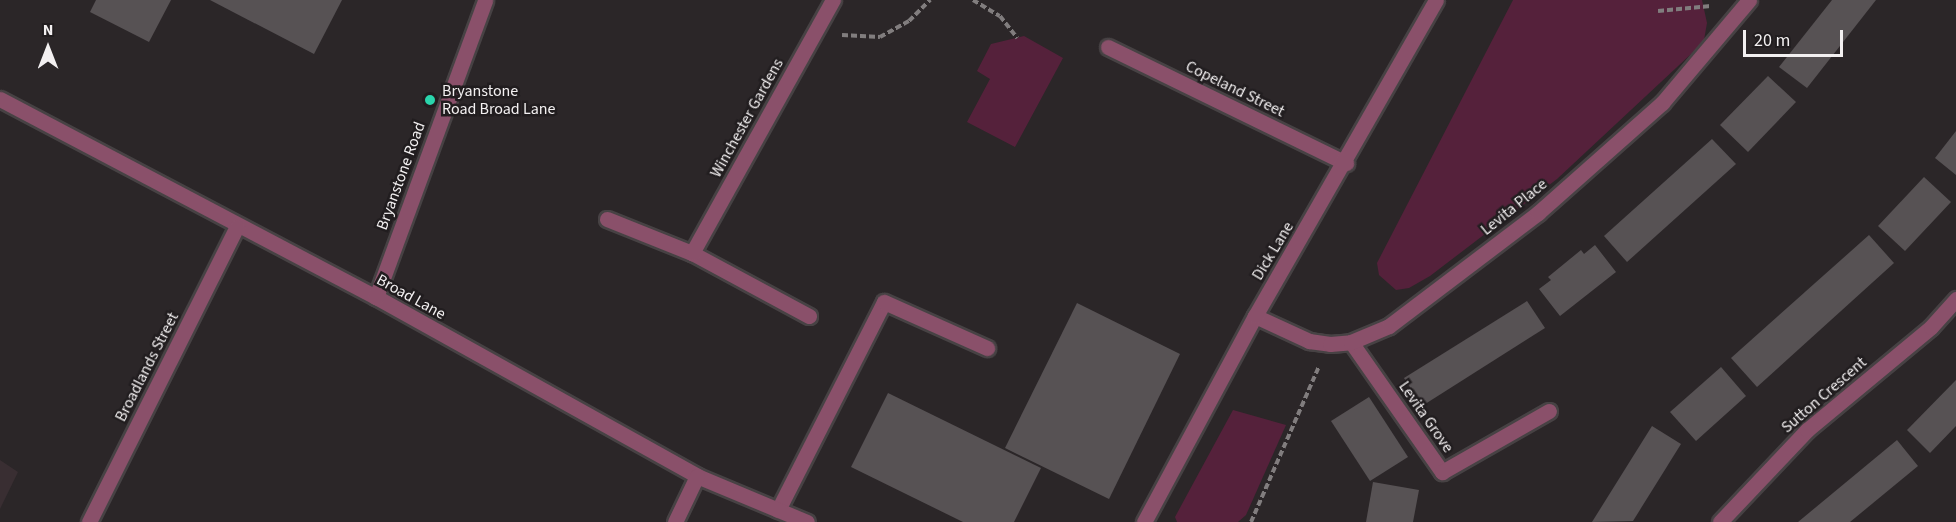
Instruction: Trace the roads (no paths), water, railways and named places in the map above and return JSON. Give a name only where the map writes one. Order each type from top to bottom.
[{"type":"street","name":"Bryanstone Road","points":[[376,297],[485,0]]},
{"type":"street","name":"Winchester Gardens","points":[[692,253],[833,0]]},
{"type":"street","name":"Dick Lane","points":[[1144,522],[1255,316],[1346,163],[1436,0]]},
{"type":"street","name":"Levita Place","points":[[1255,316],[1309,341],[1330,344],[1351,342],[1389,326],[1538,213],[1662,103],[1747,2]]},
{"type":"street","name":"Copeland Street","points":[[1108,47],[1346,163]]},
{"type":"street","name":"Broad Lane","points":[[0,99],[237,227],[376,297],[697,476],[807,522]]},
{"type":"street","points":[[607,219],[692,253],[809,316]]},
{"type":"street","name":"Broadlands Street","points":[[89,522],[237,227]]},
{"type":"street","name":"Sutton Crescent","points":[[1720,522],[1807,430],[1931,327],[1956,299]]},
{"type":"street","points":[[778,510],[884,303],[987,348]]},
{"type":"street","name":"Levita Grove","points":[[1351,342],[1442,472],[1549,411]]},
{"type":"street","points":[[675,522],[697,476]]},
{"type":"place","name":"Bryanstone Road Broad Lane","points":[[430,100]]}]
